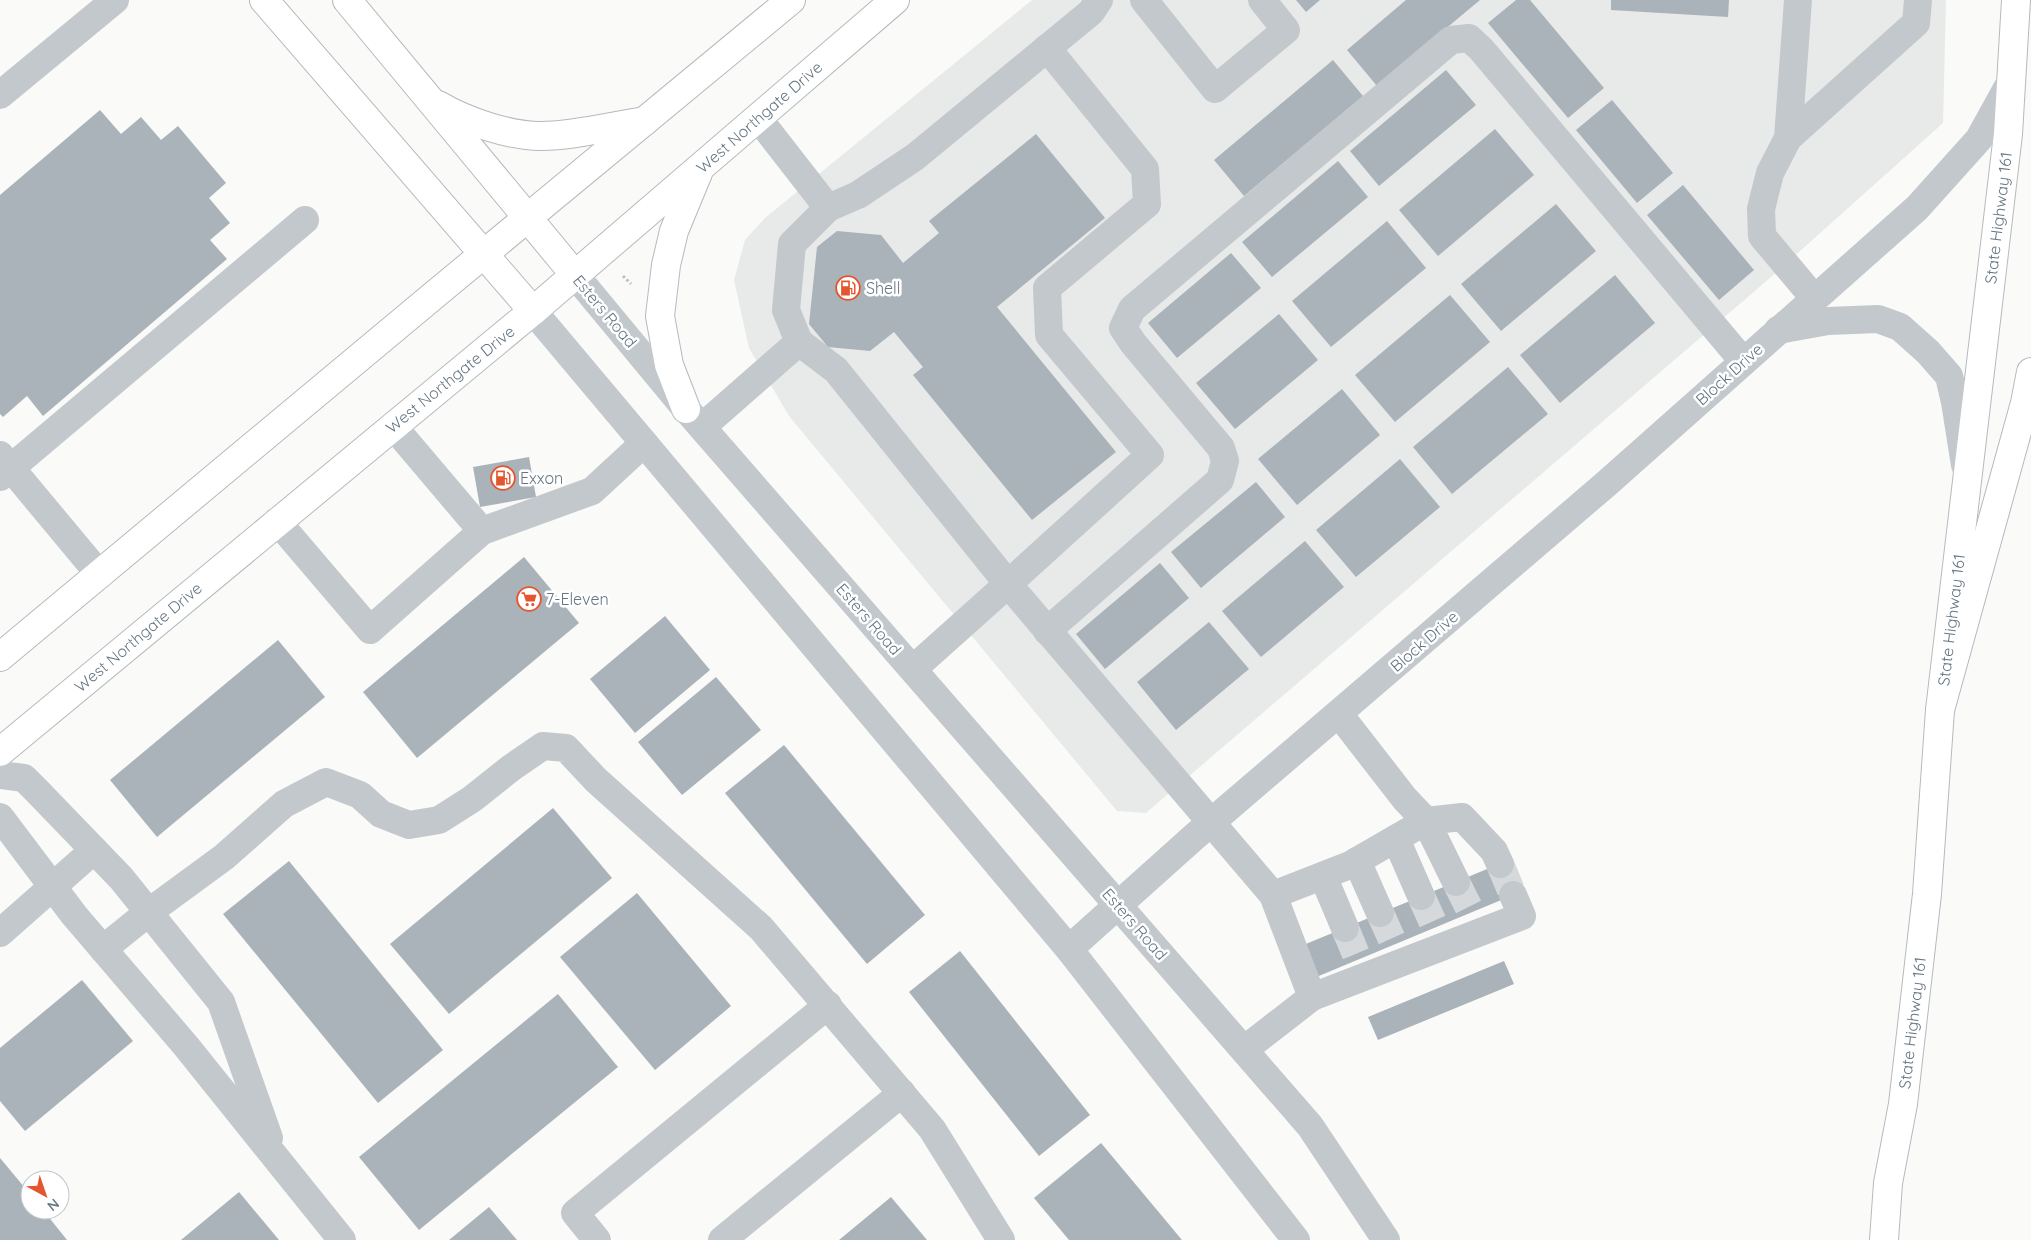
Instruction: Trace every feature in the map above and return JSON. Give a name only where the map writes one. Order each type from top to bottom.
[{"type":"main road","points":[[264,0],[534,311]]},
{"type":"main road","name":"Esters Road","points":[[347,0],[575,275]]},
{"type":"main road","points":[[0,658],[526,218],[791,0]]},
{"type":"main road","name":"West Northgate Drive","points":[[0,752],[277,521],[534,311],[895,0]]},
{"type":"main road","name":"State Highway 161","points":[[1884,1240],[1888,1184],[1903,1104],[1927,894],[1940,710],[2008,134],[2016,0]]},
{"type":"main road","points":[[430,101],[457,116],[481,124],[541,136],[645,121]]},
{"type":"main road","points":[[694,418],[669,364],[660,316],[666,265],[674,231],[701,168]]},
{"type":"main road","points":[[1940,710],[2025,403],[2031,372]]},
{"type":"street","points":[[0,95],[115,0]]},
{"type":"street","points":[[1100,0],[1091,12],[915,157],[858,195],[828,208],[792,244],[786,310],[800,342],[836,370],[1008,584],[1273,895],[1312,998]]},
{"type":"street","points":[[1144,0],[1215,89],[1286,30],[1262,0]]},
{"type":"street","points":[[1788,138],[1798,0]]},
{"type":"street","points":[[1814,298],[1762,236],[1761,209],[1770,173],[1788,138],[1916,23],[1918,0]]},
{"type":"street","points":[[1047,630],[1220,480],[1225,461],[1221,448],[1133,344],[1123,328],[1132,309],[1451,40],[1469,38],[1481,49],[1743,361]]},
{"type":"street","points":[[913,669],[1150,455],[1049,335],[1047,288],[1147,204],[1145,169],[1047,48]]},
{"type":"street","name":"Block Drive","points":[[1069,949],[1210,823],[1606,484],[1777,330],[1917,208],[1979,139],[2011,81]]},
{"type":"street","points":[[758,118],[828,208]]},
{"type":"street","points":[[100,574],[4,467],[304,220]]},
{"type":"street","name":"Esters Road","points":[[575,275],[694,418],[1245,1049],[1310,1126],[1386,1240]]},
{"type":"street","points":[[534,311],[1069,949],[1296,1240]]},
{"type":"street","name":"Block Drive","points":[[1777,330],[1828,320],[1878,319],[1900,327],[1928,352],[1949,376],[1955,402],[1967,481]]},
{"type":"street","points":[[694,418],[800,342]]},
{"type":"street","points":[[393,426],[482,531]]},
{"type":"street","points":[[277,521],[370,630],[482,531],[592,491],[644,443]]},
{"type":"street","points":[[1339,714],[1405,799],[1426,821],[1456,882]]},
{"type":"street","points":[[103,949],[149,912],[224,857],[284,804],[326,782],[360,795],[381,814],[410,825],[439,820],[472,799],[542,746],[566,748],[603,786],[761,928],[932,1129],[1001,1240]]},
{"type":"street","points":[[0,774],[24,778],[94,850],[121,878],[221,1002],[276,1158]]},
{"type":"street","points":[[0,817],[103,949],[186,1046],[342,1240]]},
{"type":"street","points":[[1273,895],[1324,876],[1357,861],[1426,821],[1462,817],[1494,851],[1500,864]]},
{"type":"street","points":[[1396,838],[1421,896]]},
{"type":"street","points":[[0,933],[94,850]]},
{"type":"street","points":[[1357,861],[1380,913]]},
{"type":"street","points":[[1324,876],[1345,928]]},
{"type":"street","points":[[1245,1049],[1312,998],[1361,968],[1476,922],[1522,916],[1513,895]]},
{"type":"street","points":[[597,1240],[575,1213],[828,1005]]},
{"type":"street","points":[[722,1240],[902,1093]]},
{"type":"path","points":[[618,272],[631,284]]},
{"type":"shaded area","points":[[1032,0],[1946,0],[1943,123],[1770,278],[1146,813],[1117,811],[789,416],[749,348],[734,280],[745,240],[765,218]]},
{"type":"building","points":[[1296,0],[1320,0],[1306,12]]},
{"type":"building","points":[[1406,0],[1480,0],[1377,86],[1347,50]]},
{"type":"building","points":[[1516,0],[1530,0],[1604,88],[1568,118],[1488,23]]},
{"type":"building","points":[[1611,0],[1729,0],[1728,17],[1611,10]]},
{"type":"building","points":[[1333,60],[1363,96],[1244,196],[1214,160]]},
{"type":"building","points":[[1446,70],[1476,105],[1379,186],[1350,151]]},
{"type":"building","points":[[1612,100],[1673,173],[1637,203],[1576,130]]},
{"type":"building","points":[[100,110],[121,134],[141,117],[161,140],[178,126],[226,183],[209,198],[230,223],[210,240],[227,259],[43,416],[27,396],[3,417],[0,414],[0,195]]},
{"type":"building","points":[[1495,129],[1534,175],[1438,256],[1399,210]]},
{"type":"building","points":[[1036,134],[1105,218],[997,307],[1116,452],[1032,520],[913,375],[923,367],[894,332],[870,351],[828,347],[809,324],[817,247],[837,231],[881,235],[903,263],[939,233],[929,221]]},
{"type":"building","points":[[1338,161],[1368,197],[1272,277],[1242,242]]},
{"type":"building","points":[[1683,185],[1754,270],[1719,300],[1647,215]]},
{"type":"building","points":[[1556,204],[1596,251],[1501,331],[1461,284]]},
{"type":"building","points":[[1387,221],[1426,268],[1331,347],[1292,301]]},
{"type":"building","points":[[1231,253],[1261,288],[1177,358],[1148,323]]},
{"type":"building","points":[[1615,275],[1655,323],[1560,403],[1520,355]]},
{"type":"building","points":[[1450,295],[1490,342],[1395,422],[1355,375]]},
{"type":"building","points":[[1279,314],[1318,360],[1235,429],[1196,383]]},
{"type":"building","points":[[1508,367],[1548,414],[1452,494],[1413,447]]},
{"type":"building","points":[[1342,389],[1380,435],[1297,505],[1258,459]]},
{"type":"building","points":[[529,457],[536,497],[480,507],[473,467]]},
{"type":"building","points":[[1400,459],[1440,507],[1356,577],[1316,530]]},
{"type":"building","points":[[1256,482],[1285,517],[1201,588],[1171,552]]},
{"type":"building","points":[[1305,541],[1344,587],[1261,657],[1222,611]]},
{"type":"building","points":[[524,557],[579,623],[417,758],[363,692]]},
{"type":"building","points":[[1160,563],[1189,598],[1105,669],[1076,634]]},
{"type":"building","points":[[665,616],[710,670],[635,733],[590,679]]},
{"type":"building","points":[[1209,622],[1249,669],[1176,730],[1137,682]]},
{"type":"building","points":[[278,640],[325,697],[157,837],[110,780]]},
{"type":"building","points":[[716,677],[761,730],[682,795],[638,742]]},
{"type":"building","points":[[784,745],[925,915],[867,964],[725,793]]},
{"type":"building","points":[[553,808],[612,878],[449,1014],[390,944]]},
{"type":"building","points":[[289,861],[443,1050],[378,1103],[223,914]]},
{"type":"building","points":[[1504,862],[1518,893],[1314,978],[1301,946]]},
{"type":"building","points":[[637,893],[731,1006],[655,1070],[560,957]]},
{"type":"building","points":[[960,951],[1090,1115],[1039,1156],[909,992]]},
{"type":"building","points":[[1504,961],[1514,984],[1378,1040],[1368,1017]]},
{"type":"building","points":[[82,980],[133,1041],[25,1131],[0,1101],[0,1048]]},
{"type":"building","points":[[558,994],[618,1067],[419,1230],[359,1157]]},
{"type":"building","points":[[1101,1143],[1182,1240],[1069,1240],[1034,1198]]},
{"type":"building","points":[[0,1158],[20,1182],[20,1220],[51,1220],[67,1240],[0,1240]]},
{"type":"building","points":[[239,1192],[279,1240],[181,1240]]},
{"type":"building","points":[[891,1197],[927,1240],[839,1240]]},
{"type":"building","points":[[489,1207],[517,1240],[449,1240]]},
{"type":"tunnel","points":[[1500,864],[1513,895]]},
{"type":"tunnel","points":[[1456,882],[1471,912]]},
{"type":"tunnel","points":[[1421,896],[1435,927]]},
{"type":"tunnel","points":[[1380,913],[1394,944]]},
{"type":"tunnel","points":[[1345,928],[1358,959]]},
{"type":"place","name":"Shell","points":[[848,288]]},
{"type":"place","name":"Exxon","points":[[503,478]]},
{"type":"place","name":"7-Eleven","points":[[529,599]]}]
